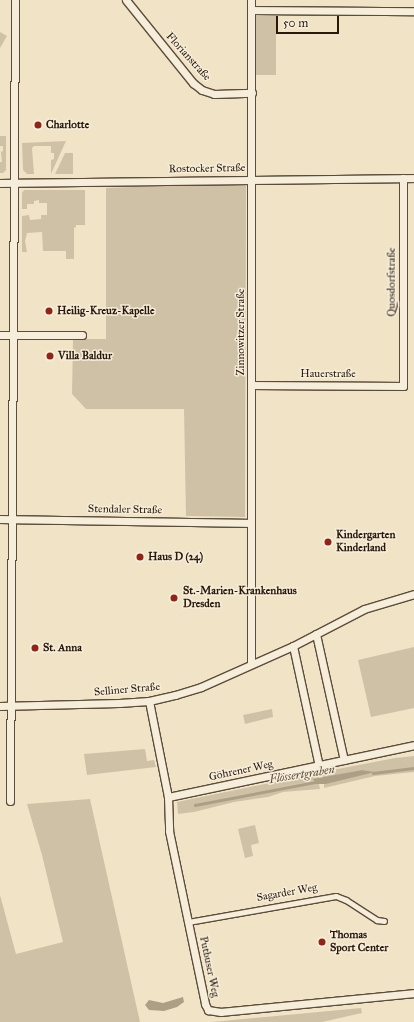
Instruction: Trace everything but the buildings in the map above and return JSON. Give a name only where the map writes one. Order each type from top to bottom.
[{"type":"street","points":[[10,801],[15,0]]},
{"type":"street","name":"Florianstraße","points":[[126,0],[194,83],[202,90],[214,94],[252,93]]},
{"type":"street","name":"Zinnowitzer Straße","points":[[251,0],[252,385],[250,523],[252,663]]},
{"type":"street","points":[[251,10],[414,11]]},
{"type":"street","name":"Quosdorfstraße","points":[[403,178],[403,386]]},
{"type":"street","name":"Rostocker Straße","points":[[0,182],[414,178]]},
{"type":"street","points":[[0,335],[82,335]]},
{"type":"street","name":"Hauerstraße","points":[[252,385],[403,386]]},
{"type":"street","name":"Stendaler Straße","points":[[0,519],[250,523]]},
{"type":"street","name":"Selliner Straße","points":[[0,706],[104,704],[149,701],[175,695],[201,687],[293,646],[364,609],[414,594]]},
{"type":"street","points":[[316,634],[322,655],[344,760]]},
{"type":"street","points":[[293,646],[319,766]]},
{"type":"street","points":[[149,701],[168,797]]},
{"type":"street","name":"Göhrener Weg","points":[[168,797],[414,745]]},
{"type":"street","name":"Putbuser Weg","points":[[168,797],[169,831],[208,1010],[214,1012],[414,993]]},
{"type":"street","name":"Sagarder Weg","points":[[188,922],[336,896],[346,900],[377,920],[384,921]]},
{"type":"shaded area","points":[[255,16],[276,16],[276,75],[255,75]]},
{"type":"shaded area","points":[[0,32],[7,36],[0,48]]},
{"type":"shaded area","points":[[0,136],[6,136],[6,170],[3,173],[0,173],[0,162],[2,162],[1,152],[3,151],[3,146],[0,146]]},
{"type":"shaded area","points":[[66,141],[51,174],[51,160],[54,159],[54,153],[51,153],[51,146],[34,146],[32,148],[34,174],[27,174],[23,170],[22,143]]},
{"type":"shaded area","points":[[65,153],[73,153],[73,174],[55,174]]},
{"type":"shaded area","points":[[246,183],[245,517],[186,516],[184,409],[86,409],[72,394],[73,339],[106,339],[106,188]]},
{"type":"shaded area","points":[[24,190],[85,190],[85,225],[76,225],[74,228],[74,259],[66,259],[66,251],[43,251],[42,232],[27,233],[25,241],[27,252],[22,252],[22,216],[29,215],[30,220],[41,219],[41,215],[47,215],[47,203],[39,203],[39,200],[34,201],[34,204],[27,204],[27,209],[22,209],[22,193]]},
{"type":"shaded area","points":[[414,647],[414,708],[371,717],[358,660]]},
{"type":"shaded area","points":[[272,709],[273,717],[245,724],[243,715]]},
{"type":"shaded area","points":[[145,749],[147,761],[154,760],[156,767],[87,775],[84,754]]},
{"type":"shaded area","points":[[414,756],[414,772],[375,776],[324,788],[324,784],[373,772],[362,770],[323,778],[322,772],[395,758]]},
{"type":"shaded area","points":[[362,770],[375,772],[326,784],[315,784],[313,779]]},
{"type":"shaded area","points":[[318,773],[319,778],[313,780],[315,784],[319,784],[320,789],[283,792],[268,797],[234,802],[194,812],[178,814],[177,802]]},
{"type":"shaded area","points":[[90,799],[140,1022],[0,1022],[0,895],[16,954],[63,942],[42,855],[27,804]]},
{"type":"shaded area","points":[[255,825],[259,843],[251,845],[253,856],[245,858],[238,829]]},
{"type":"shaded area","points":[[183,997],[184,1002],[177,1007],[164,1011],[149,1010],[145,1005],[149,1000],[163,1003]]},
{"type":"shaded area","points":[[361,1008],[362,1013],[322,1022],[212,1022]]},
{"type":"waterway","name":"Flössertgraben","points":[[373,773],[414,768]]},
{"type":"waterway","name":"Flössertgraben","points":[[195,805],[316,782]]},
{"type":"place","name":"Charlotte","points":[[38,125]]},
{"type":"place","name":"Heilig-Kreuz-Kapelle","points":[[49,311]]},
{"type":"place","name":"Villa Baldur","points":[[50,356]]},
{"type":"place","name":"Kindergarten Kinderland","points":[[328,542]]},
{"type":"place","name":"Haus D (24)","points":[[140,557]]},
{"type":"place","name":"St.-Marien-Krankenhaus Dresden","points":[[174,598]]},
{"type":"place","name":"St. Anna","points":[[35,648]]},
{"type":"place","name":"Thomas Sport Center","points":[[322,942]]}]
